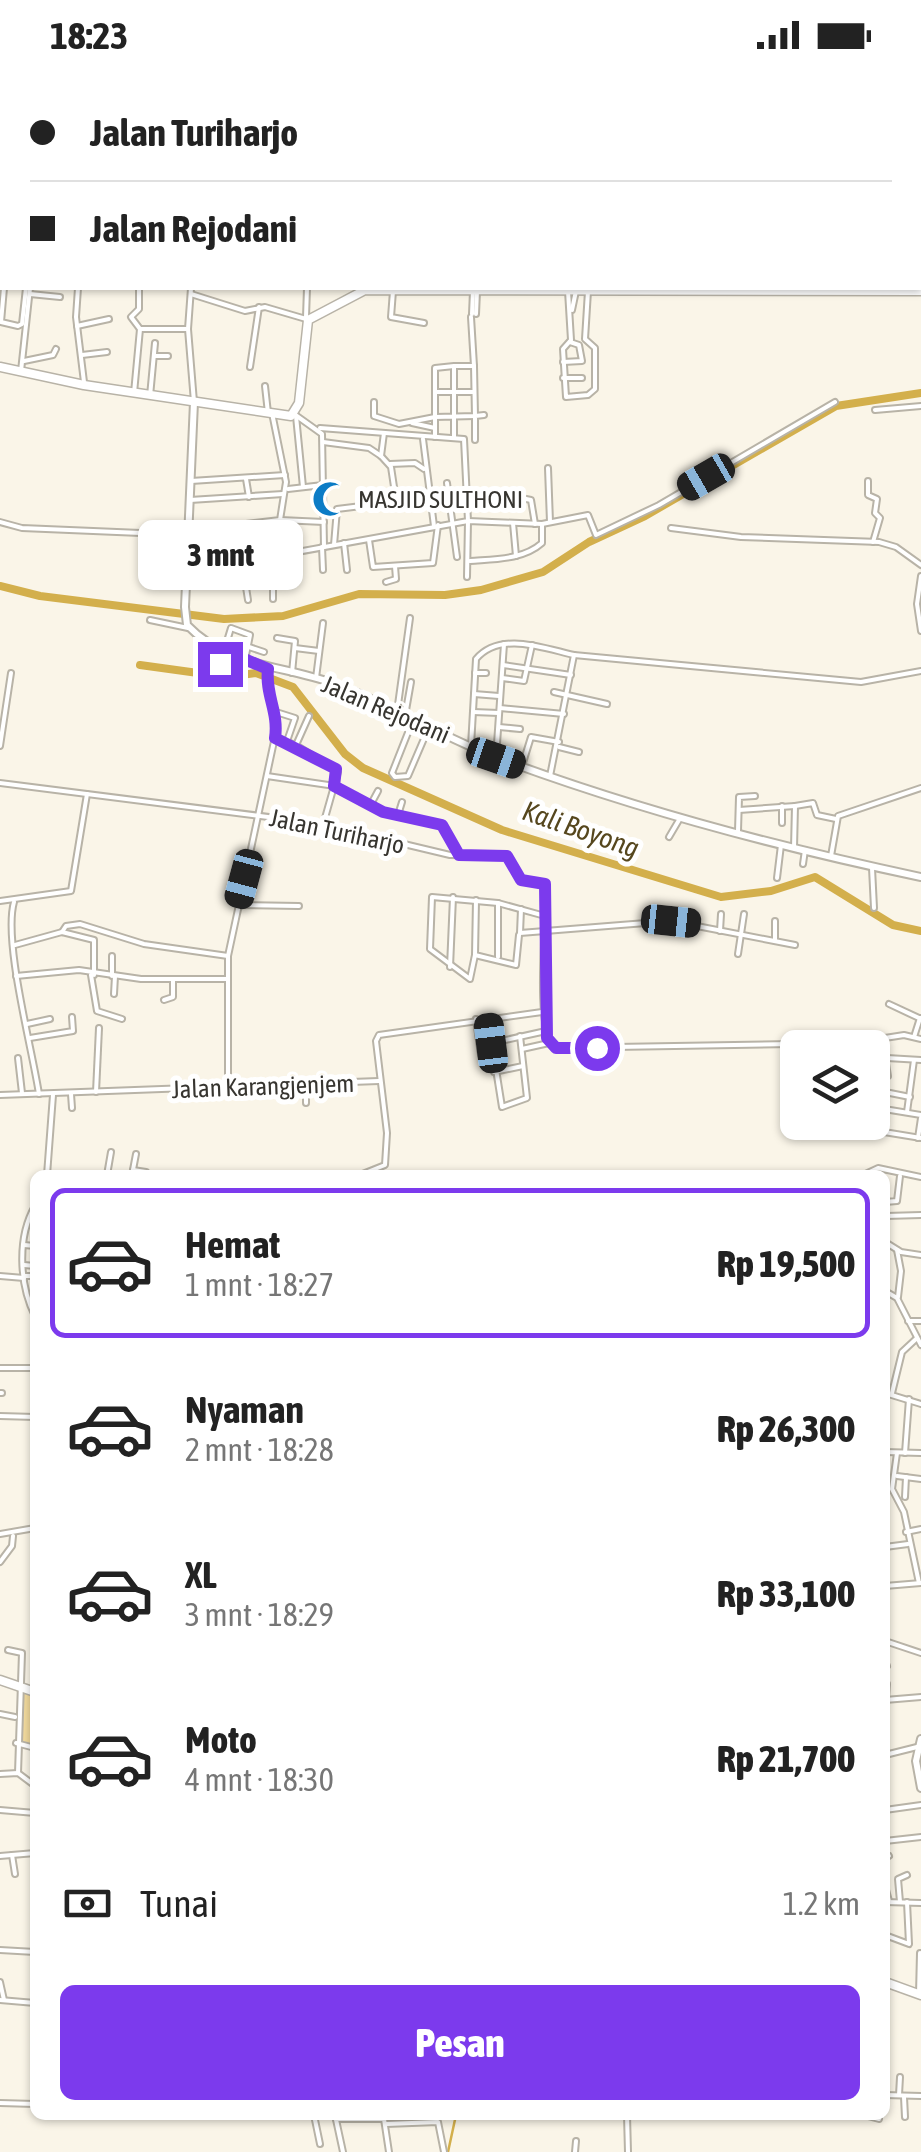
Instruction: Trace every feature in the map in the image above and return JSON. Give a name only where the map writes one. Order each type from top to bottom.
[{"type":"main road","points":[[0,367],[22,366],[84,385],[150,396],[295,415],[307,319],[365,290],[588,290]]},
{"type":"main road","points":[[755,290],[921,291]]},
{"type":"main road","points":[[187,625],[194,402]]},
{"type":"main road","name":"Jalan Rejodani","points":[[187,625],[245,662],[316,678],[496,758],[781,845],[921,876]]},
{"type":"main road","points":[[0,1680],[30,1690]]},
{"type":"main road","points":[[919,1743],[921,1788]]},
{"type":"main road","points":[[890,1984],[920,1994]]},
{"type":"street","points":[[4,290],[2,324],[21,326],[27,301]]},
{"type":"street","points":[[56,349],[53,355],[22,366],[28,290],[60,297]]},
{"type":"street","points":[[78,290],[77,326],[84,385]]},
{"type":"street","points":[[134,392],[140,329],[131,317],[139,309],[139,290]]},
{"type":"street","points":[[194,402],[188,329],[191,291],[246,310],[259,307],[307,319],[307,290]]},
{"type":"street","points":[[399,290],[391,317],[424,323]]},
{"type":"street","points":[[572,290],[570,342],[562,349],[564,397],[588,394],[594,388],[595,348],[585,339],[588,290]]},
{"type":"street","points":[[475,291],[475,440]]},
{"type":"street","points":[[250,367],[259,307]]},
{"type":"street","points":[[77,326],[109,318]]},
{"type":"street","points":[[140,329],[188,329]]},
{"type":"street","points":[[562,362],[582,361],[579,345],[570,342]]},
{"type":"street","points":[[150,396],[155,343]]},
{"type":"street","points":[[82,355],[106,352]]},
{"type":"street","points":[[154,356],[168,356]]},
{"type":"street","points":[[454,366],[454,437]]},
{"type":"street","points":[[435,437],[435,368],[474,366]]},
{"type":"street","points":[[563,378],[582,378]]},
{"type":"street","points":[[264,386],[286,475],[280,520]]},
{"type":"street","points":[[435,392],[474,392]]},
{"type":"street","points":[[374,402],[374,416],[435,428]]},
{"type":"street","points":[[187,567],[240,562],[468,521],[538,524],[588,514],[596,535],[659,505],[835,402]]},
{"type":"street","points":[[875,410],[897,404],[921,406]]},
{"type":"street","points":[[295,415],[320,428],[466,440],[467,577]]},
{"type":"street","points":[[295,415],[303,487]]},
{"type":"street","points":[[412,423],[435,416],[484,415]]},
{"type":"street","points":[[320,428],[323,570]]},
{"type":"street","points":[[381,456],[384,433]]},
{"type":"street","points":[[368,538],[373,566],[435,563],[434,537],[439,532],[428,497],[422,439]]},
{"type":"street","points":[[322,442],[369,448],[381,456],[390,464],[396,500]]},
{"type":"street","points":[[390,464],[415,463],[424,469]]},
{"type":"street","points":[[548,468],[550,522]]},
{"type":"street","points":[[190,481],[286,475]]},
{"type":"street","points":[[246,479],[249,497]]},
{"type":"street","points":[[868,481],[868,494],[877,499],[875,512],[880,518],[873,542]]},
{"type":"street","points":[[447,483],[457,557]]},
{"type":"street","points":[[190,500],[249,497],[323,484]]},
{"type":"street","points":[[334,544],[336,509],[466,492],[532,500],[540,545],[516,556],[468,562]]},
{"type":"street","points":[[0,522],[22,528],[188,533],[334,517]]},
{"type":"street","points":[[513,523],[516,556]]},
{"type":"street","points":[[236,527],[248,600]]},
{"type":"street","points":[[671,528],[741,537],[873,542],[896,548],[921,565]]},
{"type":"street","points":[[213,530],[214,566]]},
{"type":"street","points":[[344,543],[347,570]]},
{"type":"street","points":[[386,582],[396,579],[395,566]]},
{"type":"street","points":[[244,580],[288,574]]},
{"type":"street","points":[[273,599],[274,576]]},
{"type":"street","points":[[921,576],[921,631]]},
{"type":"street","points":[[397,712],[410,618]]},
{"type":"street","points":[[150,620],[187,625]]},
{"type":"street","points":[[316,678],[323,623]]},
{"type":"street","points":[[197,665],[219,665],[232,628],[250,633],[245,662]]},
{"type":"street","points":[[277,638],[294,640],[291,674]]},
{"type":"street","points":[[496,758],[504,644]]},
{"type":"street","points":[[471,746],[478,655],[504,644],[532,645],[574,655],[862,682],[921,671]]},
{"type":"street","points":[[502,678],[523,682],[532,645]]},
{"type":"street","points":[[249,647],[264,652]]},
{"type":"street","points":[[295,648],[319,650]]},
{"type":"street","points":[[550,776],[574,655]]},
{"type":"street","points":[[503,664],[571,675]]},
{"type":"street","points":[[228,1088],[228,956],[262,816],[275,738],[276,712],[266,687],[268,670]]},
{"type":"street","points":[[0,746],[11,672]]},
{"type":"street","points":[[475,673],[486,673]]},
{"type":"street","points":[[411,682],[409,718],[394,777],[408,776],[429,727]]},
{"type":"street","points":[[554,692],[607,704]]},
{"type":"street","points":[[474,694],[501,696]]},
{"type":"street","points":[[276,712],[295,718],[287,741]]},
{"type":"street","points":[[474,712],[564,714]]},
{"type":"street","points":[[296,745],[310,716]]},
{"type":"street","points":[[499,727],[520,729]]},
{"type":"street","points":[[522,766],[531,737],[579,752]]},
{"type":"street","points":[[275,738],[296,745],[337,770],[324,825]]},
{"type":"street","points":[[267,776],[334,786],[398,815],[442,825],[459,855]]},
{"type":"street","name":"Jalan Turiharjo","points":[[0,783],[324,825],[459,855],[507,856],[521,880],[545,884],[544,1012],[549,1043]]},
{"type":"street","points":[[739,810],[814,803],[817,815],[836,819],[870,803],[921,788]]},
{"type":"street","points":[[371,804],[378,791]]},
{"type":"street","points":[[0,901],[71,891],[87,794]]},
{"type":"street","points":[[738,833],[740,796],[755,796]]},
{"type":"street","points":[[398,815],[402,802]]},
{"type":"street","points":[[782,806],[782,823]]},
{"type":"street","points":[[794,848],[795,806]]},
{"type":"street","points":[[669,837],[684,818]]},
{"type":"street","points":[[832,856],[836,819]]},
{"type":"street","points":[[776,878],[781,845]]},
{"type":"street","points":[[803,864],[804,850]]},
{"type":"street","points":[[872,866],[874,908]]},
{"type":"street","points":[[476,900],[470,979],[450,968],[429,947],[432,897],[453,897],[476,900],[498,903],[546,916]]},
{"type":"street","points":[[450,968],[453,897]]},
{"type":"street","points":[[14,902],[10,915],[16,976],[39,1095]]},
{"type":"street","points":[[498,903],[498,957],[503,963],[517,964],[521,910]]},
{"type":"street","points":[[238,905],[300,906]]},
{"type":"street","points":[[720,931],[722,914]]},
{"type":"street","points":[[738,954],[744,914]]},
{"type":"street","points":[[520,933],[671,921],[775,940]]},
{"type":"street","points":[[775,921],[777,945],[795,946]]},
{"type":"street","points":[[62,932],[66,926],[80,924],[144,944],[228,956]]},
{"type":"street","points":[[15,946],[62,932],[96,941],[92,975],[97,1011],[122,1019]]},
{"type":"street","points":[[474,954],[498,957]]},
{"type":"street","points":[[112,956],[114,994]]},
{"type":"street","points":[[16,976],[71,970],[173,980],[196,980],[202,976],[226,979]]},
{"type":"street","points":[[164,1000],[173,997],[173,980]]},
{"type":"street","points":[[889,1004],[921,1018],[914,1037]]},
{"type":"street","name":"Jalan Karangjenjem","points":[[0,1095],[380,1081],[376,1041],[379,1035],[544,1012]]},
{"type":"street","points":[[30,1038],[73,1031],[72,1017]]},
{"type":"street","points":[[488,1018],[494,1072],[504,1107],[528,1098],[520,1036]]},
{"type":"street","points":[[27,1024],[50,1019]]},
{"type":"street","points":[[476,1019],[481,1056]]},
{"type":"street","points":[[96,1092],[99,1028]]},
{"type":"street","points":[[491,1043],[546,1031]]},
{"type":"street","points":[[890,1038],[921,1039]]},
{"type":"street","points":[[522,1048],[549,1043],[560,1048],[780,1046]]},
{"type":"street","points":[[18,1058],[22,1094]]},
{"type":"street","points":[[890,1058],[921,1060]]},
{"type":"street","points":[[907,1112],[914,1060]]},
{"type":"street","points":[[494,1072],[524,1066]]},
{"type":"street","points":[[372,1170],[385,1165],[387,1133],[380,1081]]},
{"type":"street","points":[[306,1084],[306,1103]]},
{"type":"street","points":[[890,1093],[910,1096]]},
{"type":"street","points":[[71,1094],[72,1108]]},
{"type":"street","points":[[47,1170],[52,1095]]},
{"type":"street","points":[[890,1111],[921,1117],[920,1138],[890,1133]]},
{"type":"street","points":[[108,1170],[110,1152]]},
{"type":"street","points":[[133,1170],[136,1154]]},
{"type":"street","points":[[890,1172],[921,1178]]},
{"type":"street","points":[[890,1202],[897,1201],[900,1176]]},
{"type":"street","points":[[890,1216],[921,1215]]},
{"type":"street","points":[[30,1224],[24,1245],[24,1277],[30,1298]]},
{"type":"street","points":[[24,1245],[30,1246]]},
{"type":"street","points":[[890,1246],[921,1254]]},
{"type":"street","points":[[896,1250],[904,1271],[898,1298]]},
{"type":"street","points":[[24,1265],[30,1266]]},
{"type":"street","points":[[0,1276],[30,1276]]},
{"type":"street","points":[[890,1293],[898,1298],[920,1343],[902,1352],[890,1387]]},
{"type":"street","points":[[908,1320],[921,1322]]},
{"type":"street","points":[[0,1368],[30,1368]]},
{"type":"street","points":[[890,1394],[921,1404]]},
{"type":"street","points":[[904,1452],[909,1400]]},
{"type":"street","points":[[0,1416],[30,1417]]},
{"type":"street","points":[[890,1452],[921,1452]]},
{"type":"street","points":[[890,1586],[920,1583],[908,1544],[904,1512],[892,1490],[897,1476],[897,1452]]},
{"type":"street","points":[[897,1476],[921,1478]]},
{"type":"street","points":[[905,1496],[906,1477]]},
{"type":"street","points":[[0,1534],[30,1529]]},
{"type":"street","points":[[906,1532],[921,1529]]},
{"type":"street","points":[[0,1562],[12,1546],[12,1534]]},
{"type":"street","points":[[890,1546],[908,1544]]},
{"type":"street","points":[[890,1643],[921,1653]]},
{"type":"street","points":[[8,1650],[22,1653],[16,1717],[18,1774]]},
{"type":"street","points":[[890,1700],[921,1697]]},
{"type":"street","points":[[0,1714],[16,1717]]},
{"type":"street","points":[[16,1742],[30,1746]]},
{"type":"street","points":[[890,1753],[919,1743]]},
{"type":"street","points":[[0,1774],[18,1774],[30,1782]]},
{"type":"street","points":[[890,1809],[921,1805]]},
{"type":"street","points":[[0,1810],[30,1813]]},
{"type":"street","points":[[890,1840],[921,1837]]},
{"type":"street","points":[[0,1856],[30,1853]]},
{"type":"street","points":[[12,1855],[16,1874]]},
{"type":"street","points":[[890,1937],[909,1944],[898,1879],[906,1875]]},
{"type":"street","points":[[890,1901],[921,1903]]},
{"type":"street","points":[[0,1950],[30,1952]]},
{"type":"street","points":[[920,1953],[920,1994]]},
{"type":"street","points":[[0,1982],[2,2000],[30,2003]]},
{"type":"street","points":[[900,2077],[905,2117]]},
{"type":"street","points":[[890,2094],[921,2096]]},
{"type":"street","points":[[0,2103],[30,2104]]},
{"type":"street","points":[[315,2120],[320,2144]]},
{"type":"street","points":[[337,2120],[343,2152]]},
{"type":"street","points":[[383,2120],[390,2152]]},
{"type":"street","points":[[627,2120],[628,2152]]},
{"type":"street","points":[[386,2124],[438,2122],[444,2152]]},
{"type":"street","points":[[575,2152],[576,2141]]},
{"type":"shaded area","points":[[20,1689],[30,1692],[30,1745],[18,1741]]},
{"type":"waterway","points":[[0,586],[40,596],[224,619],[283,616],[359,594],[445,595],[481,590],[543,572],[589,542],[645,516],[836,406],[921,393]]},
{"type":"waterway","name":"Kali Boyong","points":[[140,665],[227,677],[256,673],[293,687],[345,754],[363,768],[502,830],[721,897],[771,891],[815,877],[893,925],[921,931]]},
{"type":"waterway","points":[[448,2152],[455,2120]]},
{"type":"place","name":"MASJID SULTHONI","points":[[330,499]]},
{"type":"route","points":[[220,664],[223,650],[268,669],[266,687],[275,710],[275,738],[296,745],[336,769],[339,773],[334,786],[383,812],[442,825],[454,839],[459,855],[484,852],[507,856],[521,880],[545,884],[547,1038],[556,1048],[597,1048]]}]
